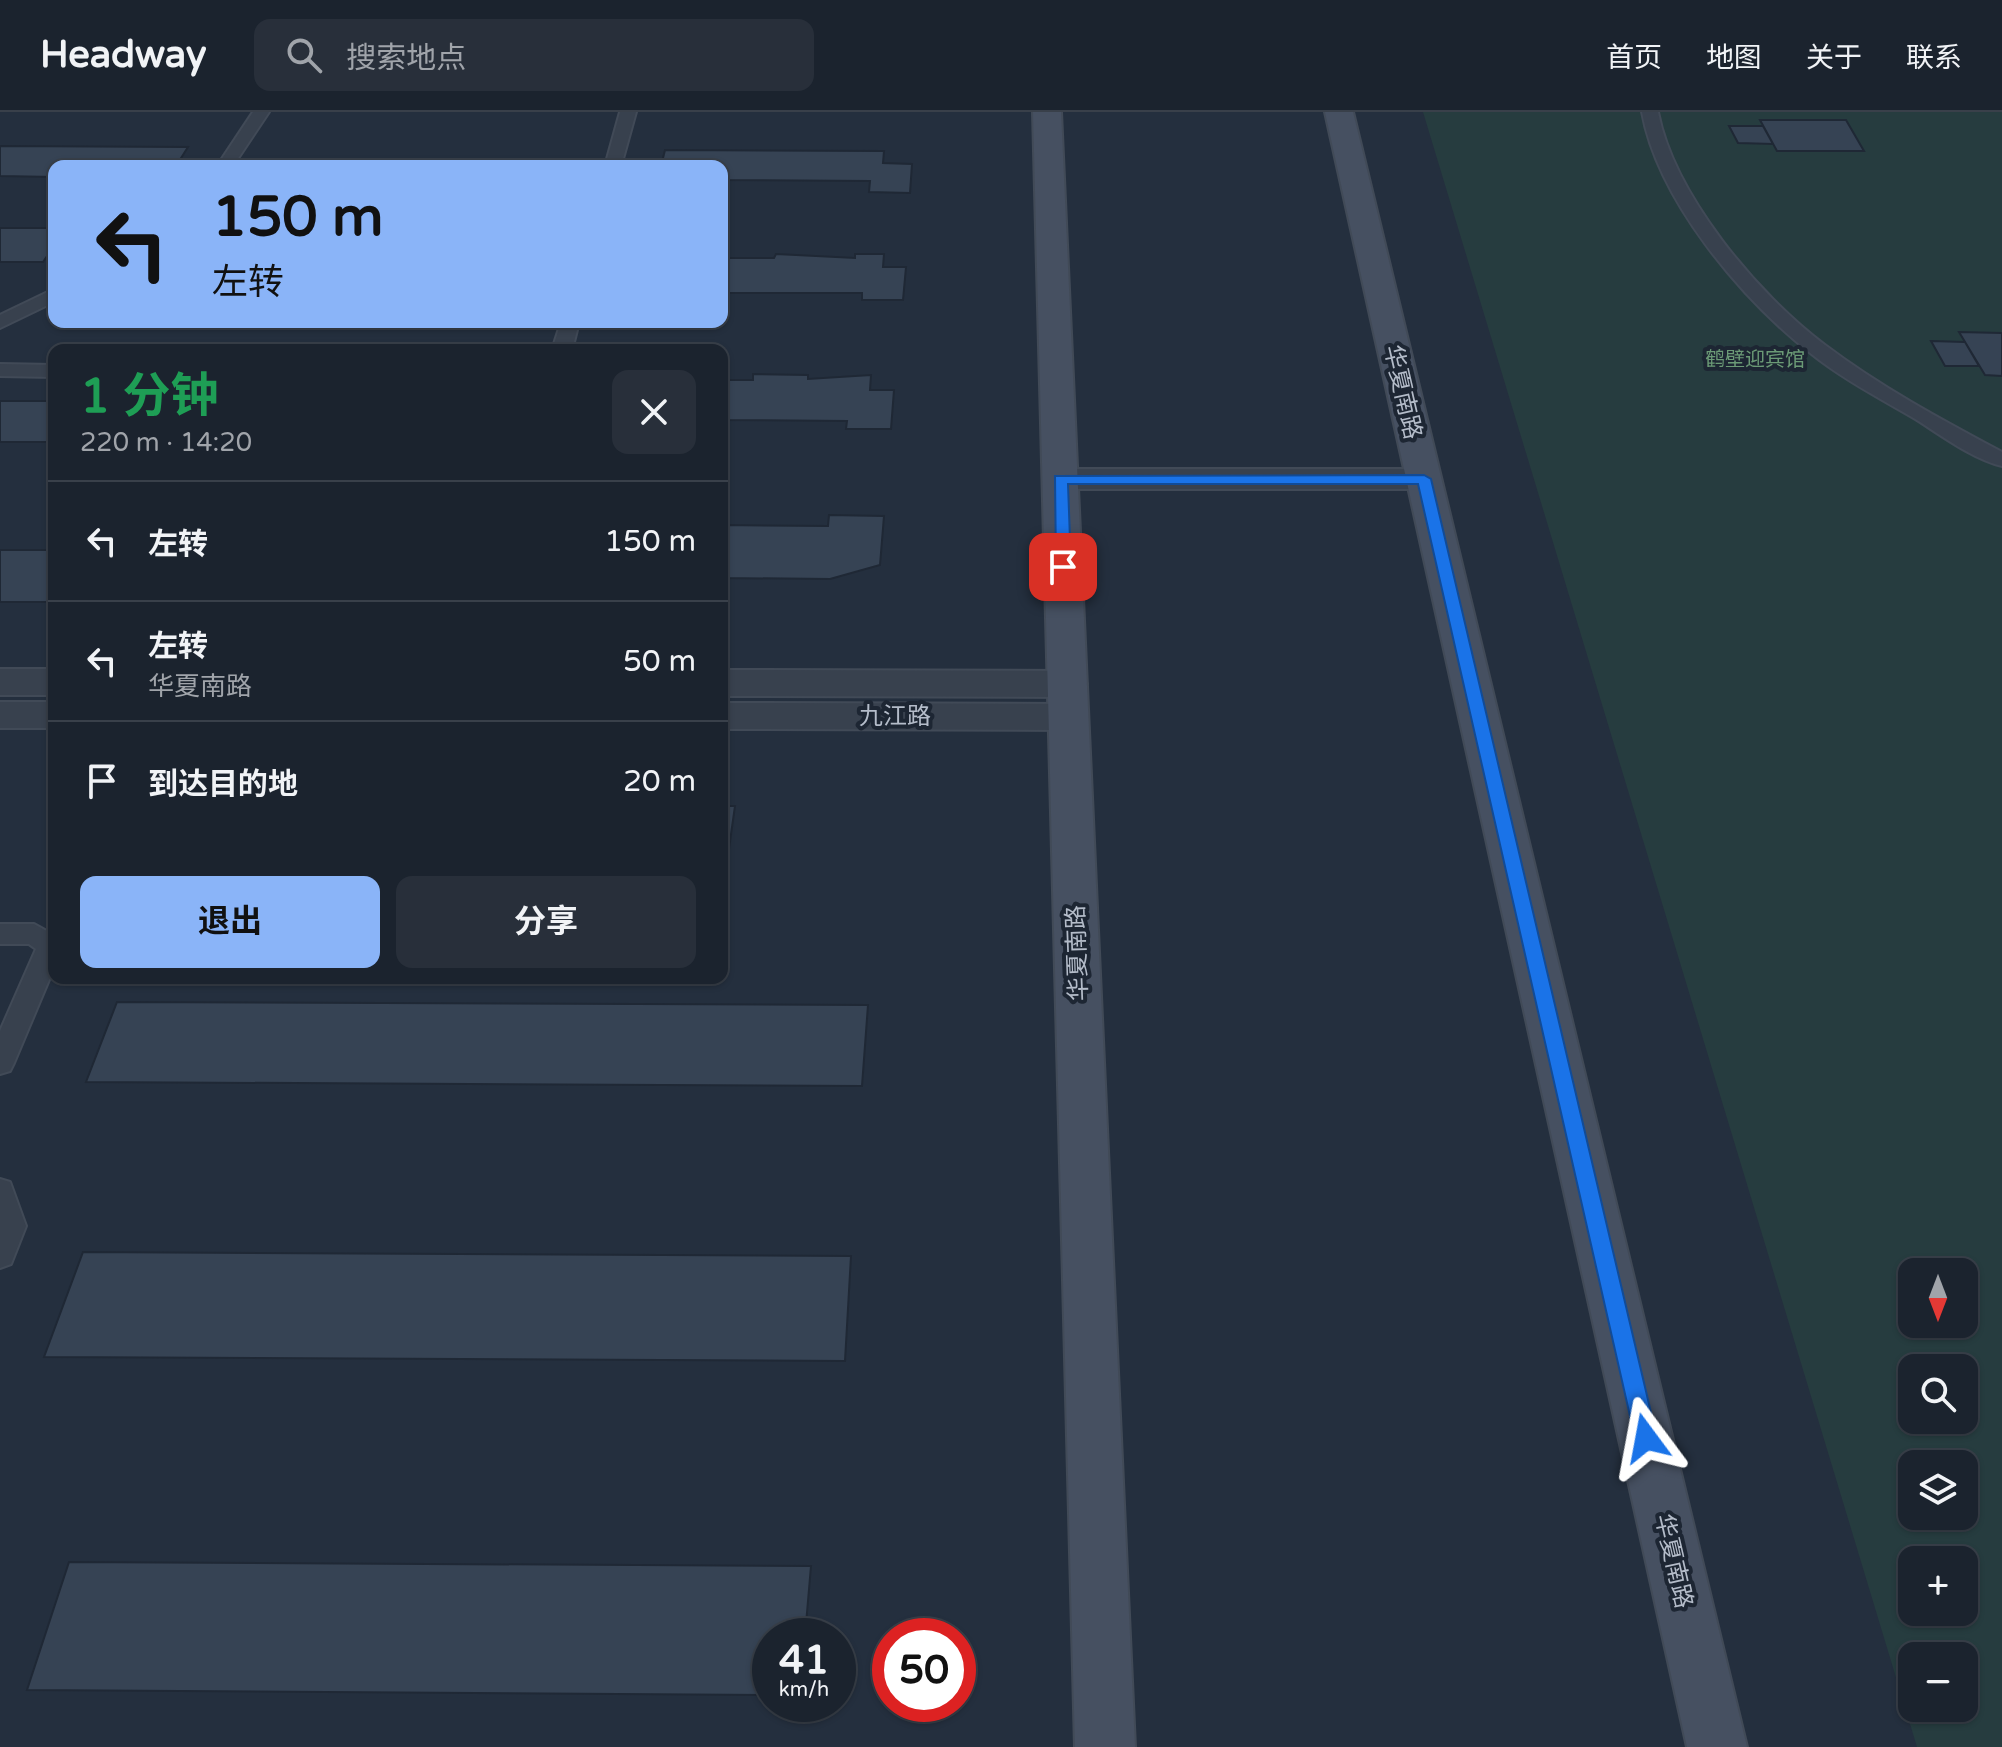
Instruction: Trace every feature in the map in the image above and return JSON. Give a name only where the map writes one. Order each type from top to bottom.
[{"type":"main road","name":"华夏南路","points":[[1047,112],[1105,1747]]},
{"type":"main road","name":"华夏南路","points":[[1339,112],[1717,1747]]},
{"type":"street","points":[[1060,479],[1424,479]]},
{"type":"street","points":[[0,682],[48,682]]},
{"type":"street","name":"九江路","points":[[728,683],[1068,700]]},
{"type":"street","name":"九江路","points":[[728,716],[1068,700]]},
{"type":"street","points":[[0,715],[48,715]]},
{"type":"lane","points":[[229,160],[261,112]]},
{"type":"lane","points":[[615,160],[628,112]]},
{"type":"lane","points":[[1650,112],[1650,124],[1670,176],[1706,232],[1811,344],[1923,419],[2002,460]]},
{"type":"lane","points":[[0,322],[48,298]]},
{"type":"lane","points":[[0,370],[48,371]]},
{"type":"lane","points":[[0,934],[34,934],[48,944]]},
{"type":"lane","points":[[0,1063],[48,951]]},
{"type":"lane","points":[[0,1191],[11,1226],[0,1255]]},
{"type":"green space","name":"鹤壁迎宾馆","points":[[1423,112],[2002,112],[2002,1747],[1917,1747],[1909,1722],[1978,1722],[1978,1642],[1898,1642],[1898,1684]]},
{"type":"building","points":[[1760,120],[1846,120],[1864,151],[1777,151]]},
{"type":"building","points":[[1729,126],[1763,126],[1773,144],[1738,143]]},
{"type":"building","points":[[0,146],[188,147],[180,160],[48,160],[48,177],[0,176]]},
{"type":"building","points":[[665,150],[884,151],[883,163],[912,164],[910,193],[869,192],[870,181],[728,180],[728,160],[662,160]]},
{"type":"building","points":[[0,228],[48,228],[48,255],[43,262],[0,262]]},
{"type":"building","points":[[776,254],[855,258],[855,254],[884,254],[883,267],[906,267],[903,300],[862,300],[862,293],[728,293],[728,258],[774,258]]},
{"type":"building","points":[[1959,332],[2002,333],[2002,376],[1985,375]]},
{"type":"building","points":[[1931,341],[1965,342],[1979,366],[1945,366]]},
{"type":"building","points":[[753,374],[808,375],[808,379],[871,375],[870,390],[894,390],[891,429],[846,429],[847,421],[728,420],[728,380],[753,380]]},
{"type":"building","points":[[0,401],[48,401],[48,442],[0,442]]},
{"type":"building","points":[[829,515],[884,516],[880,565],[830,579],[728,578],[728,525],[828,526]]},
{"type":"building","points":[[0,550],[48,550],[48,602],[0,602]]},
{"type":"building","points":[[728,806],[735,806],[728,856]]},
{"type":"building","points":[[117,1002],[868,1005],[862,1086],[86,1082]]},
{"type":"building","points":[[83,1252],[851,1256],[845,1361],[44,1357]]},
{"type":"building","points":[[69,1562],[811,1566],[807,1618],[752,1618],[752,1695],[27,1690]]},
{"type":"route","points":[[1063,567],[1060,479],[1424,479],[1646,1438]]}]
